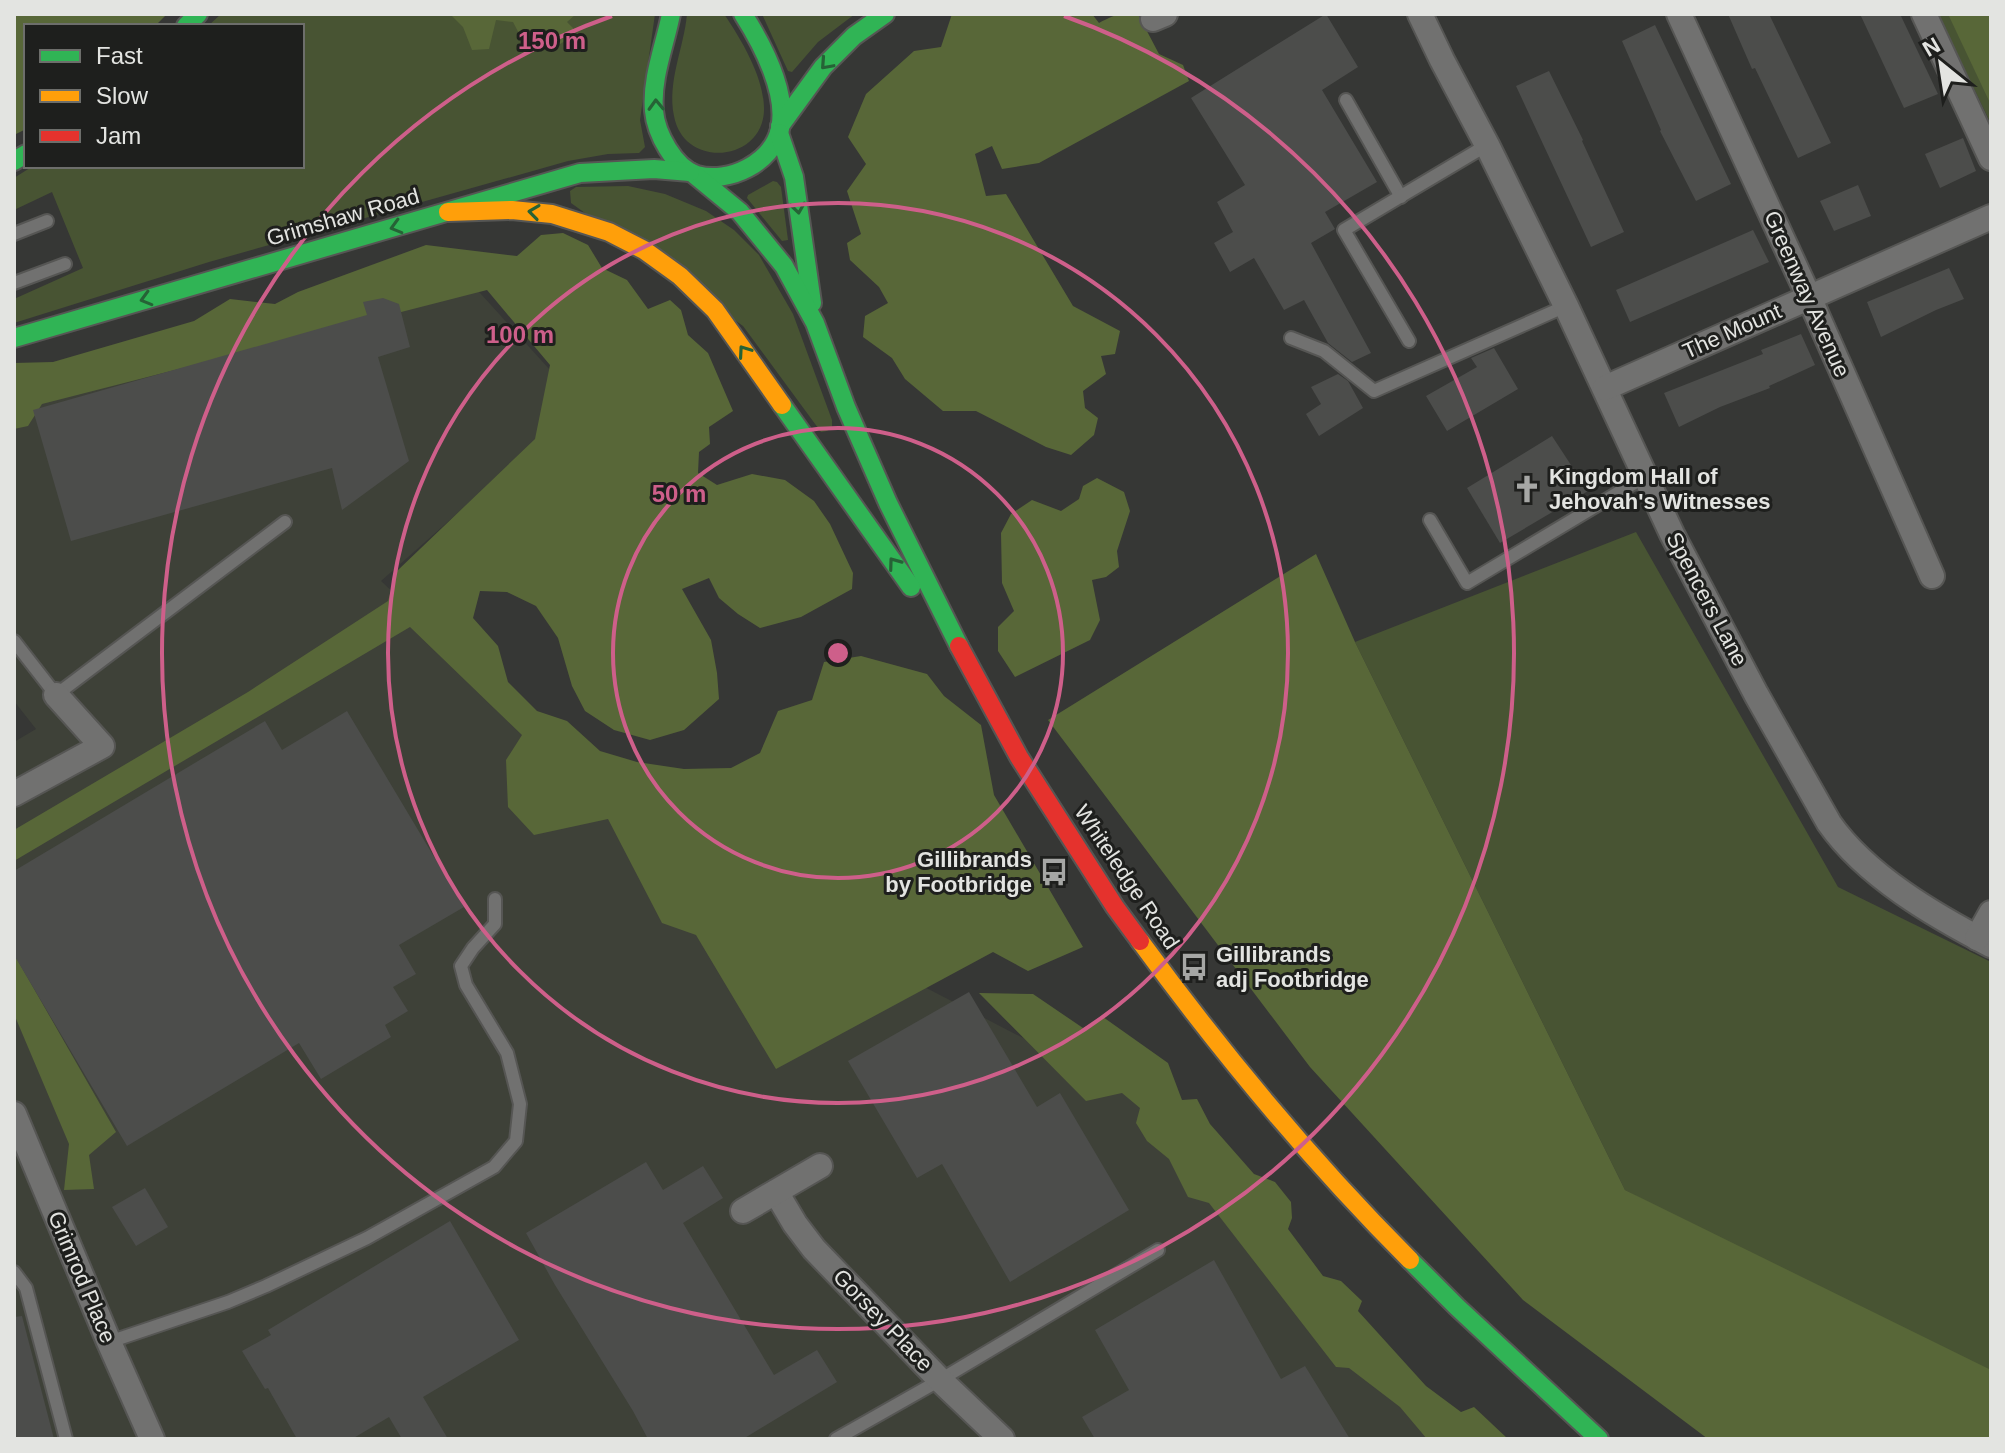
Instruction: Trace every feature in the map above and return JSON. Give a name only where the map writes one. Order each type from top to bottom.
[{"type":"street","name":"Whiteledge Road","points":[[671,14],[656,87],[654,111],[660,133],[672,154],[740,212],[784,266],[815,323],[846,407],[888,503],[972,672],[1019,757],[1115,907],[1194,1015],[1282,1122],[1368,1218],[1457,1307],[1598,1439]]},
{"type":"street","name":"Whiteledge Road","points":[[743,14],[762,46],[779,98],[780,130],[794,177],[815,323]]},
{"type":"street","points":[[780,130],[823,67],[854,36],[885,14]]},
{"type":"street","name":"Spencers Lane","points":[[1420,14],[1566,306],[1672,534],[1756,694],[1829,823],[1860,859],[1907,896],[1984,942]]},
{"type":"street","name":"Greenway Avenue","points":[[1679,14],[1932,576]]},
{"type":"street","points":[[1924,14],[1991,158]]},
{"type":"street","name":"Grimshaw Road","points":[[14,338],[580,173],[654,169],[718,176],[741,172],[757,163],[770,150],[780,130]]},
{"type":"street","points":[[448,212],[501,209],[561,216],[627,242],[673,269],[715,310],[972,672]]},
{"type":"street","name":"The Mount","points":[[1605,388],[1991,217]]},
{"type":"street","points":[[14,794],[102,746],[56,695]]},
{"type":"street","points":[[1984,942],[1991,913]]},
{"type":"street","name":"Grimrod Place","points":[[15,1119],[152,1439]]},
{"type":"street","points":[[743,1211],[820,1166]]},
{"type":"street","name":"Gorsey Place","points":[[776,1192],[814,1249],[940,1380],[1002,1439]]},
{"type":"lane","points":[[1346,100],[1401,197]]},
{"type":"lane","points":[[1409,341],[1344,230],[1487,145]]},
{"type":"lane","points":[[14,234],[47,221]]},
{"type":"lane","points":[[14,283],[65,264]]},
{"type":"lane","points":[[1291,338],[1324,351],[1374,391],[1566,306]]},
{"type":"lane","points":[[1430,520],[1467,583],[1646,476]]},
{"type":"lane","points":[[14,641],[56,695],[285,522]]},
{"type":"lane","points":[[109,1342],[266,1286],[367,1238],[494,1167],[516,1141],[520,1104],[507,1053],[466,985],[461,966],[495,924],[495,899]]},
{"type":"lane","points":[[836,1439],[1158,1250]]},
{"type":"lane","points":[[14,1272],[26,1288],[66,1439]]},
{"type":"shaded area","points":[[451,261],[581,404],[381,581],[681,861],[1168,1113],[1465,1439],[14,1439],[14,742],[36,729],[14,701],[14,378]]},
{"type":"green space","points":[[14,14],[167,14],[157,24],[24,24],[24,130],[14,135]]},
{"type":"green space","points":[[221,14],[655,14],[640,120],[645,147],[639,153],[608,154],[568,161],[209,262],[14,323],[14,299],[83,268],[52,192],[14,210],[14,178],[30,168],[304,168],[304,24],[210,24]]},
{"type":"green space","points":[[450,14],[576,14],[567,22],[573,28],[573,35],[551,48],[526,47],[513,22],[496,20],[489,49],[472,50],[463,27]]},
{"type":"green space","points":[[687,14],[724,14],[756,71],[763,97],[761,127],[751,140],[738,149],[723,153],[692,145],[681,133],[674,116],[674,77]]},
{"type":"green space","points":[[762,14],[855,14],[818,42],[792,72],[788,71]]},
{"type":"green space","points":[[952,14],[1092,14],[1099,23],[1119,15],[1134,14],[1139,16],[1159,54],[1183,65],[1189,81],[1039,163],[1002,169],[992,146],[975,154],[986,196],[1006,194],[1073,306],[1120,331],[1115,354],[1101,356],[1106,374],[1083,391],[1085,408],[1098,418],[1094,435],[1071,455],[1046,447],[976,411],[943,411],[905,379],[892,358],[863,337],[865,316],[888,303],[879,287],[850,260],[847,243],[861,234],[847,191],[866,164],[848,137],[866,94],[914,51],[941,47]]},
{"type":"green space","points":[[1938,14],[1991,14],[1991,124]]},
{"type":"green space","points":[[1948,14],[1991,14],[1991,105]]},
{"type":"green space","points":[[773,181],[781,187],[788,240],[782,241],[747,198]]},
{"type":"green space","points":[[628,186],[665,194],[706,211],[734,230],[759,255],[793,314],[832,427],[821,432],[743,326],[571,203],[570,191],[576,187]]},
{"type":"green space","points":[[563,233],[588,245],[602,268],[627,280],[648,309],[670,300],[681,310],[688,335],[708,353],[733,411],[709,427],[710,444],[699,452],[698,473],[717,485],[752,474],[785,480],[814,501],[830,524],[853,573],[852,589],[801,617],[760,628],[719,598],[709,578],[682,589],[711,640],[719,699],[684,730],[650,740],[614,730],[585,711],[572,686],[558,638],[536,606],[507,592],[480,591],[473,618],[498,646],[508,682],[537,711],[567,721],[600,751],[637,762],[684,769],[731,768],[760,753],[778,711],[812,700],[824,662],[861,656],[927,674],[944,696],[981,725],[994,795],[1083,947],[1028,971],[993,952],[776,1069],[696,935],[662,923],[608,819],[534,835],[508,807],[506,760],[522,735],[410,627],[14,861],[14,830],[248,692],[388,601],[397,571],[535,439],[550,365],[487,290],[42,404],[28,426],[14,429],[14,363],[53,362],[194,321],[230,299],[275,304],[298,292],[426,245],[517,256],[541,235]]},
{"type":"green space","points":[[1097,478],[1124,492],[1130,511],[1117,551],[1119,567],[1106,577],[1092,580],[1100,620],[1090,640],[1015,677],[998,651],[998,627],[1014,611],[1002,583],[1001,533],[1011,514],[1032,500],[1061,511],[1079,499],[1083,486]]},
{"type":"green space","points":[[1636,532],[1838,887],[1991,962],[1991,1381],[1625,1190],[1355,642]]},
{"type":"green space","points":[[1316,554],[1355,642],[1625,1190],[1991,1370],[1991,1439],[1708,1439],[1523,1300],[1310,1067],[1048,720]]},
{"type":"green space","points":[[14,954],[116,1132],[89,1155],[94,1189],[64,1190],[69,1144],[14,1014]]},
{"type":"green space","points":[[979,993],[1033,994],[1083,1028],[1103,1017],[1168,1063],[1182,1100],[1197,1099],[1210,1124],[1254,1174],[1275,1182],[1291,1202],[1292,1218],[1288,1229],[1323,1276],[1341,1281],[1362,1301],[1358,1311],[1426,1386],[1461,1412],[1474,1407],[1508,1439],[1427,1439],[1400,1407],[1349,1368],[1336,1367],[1209,1203],[1188,1197],[1169,1159],[1147,1141],[1136,1123],[1140,1108],[1122,1093],[1086,1101]]},
{"type":"building","points":[[1326,14],[1358,67],[1322,90],[1377,182],[1325,212],[1335,229],[1311,243],[1371,353],[1352,362],[1328,343],[1304,300],[1284,310],[1254,258],[1230,272],[1214,243],[1233,232],[1217,202],[1245,185],[1191,98]]},
{"type":"building","points":[[1728,14],[1769,14],[1831,143],[1798,158],[1755,68],[1752,69]]},
{"type":"building","points":[[1860,14],[1900,14],[1938,94],[1904,108]]},
{"type":"building","points":[[1655,25],[1731,184],[1696,201],[1660,131],[1622,41]]},
{"type":"building","points":[[1549,71],[1624,232],[1591,247],[1516,86]]},
{"type":"building","points":[[1963,138],[1976,171],[1940,188],[1925,154]]},
{"type":"building","points":[[1858,185],[1871,216],[1834,231],[1820,201]]},
{"type":"building","points":[[1753,230],[1769,262],[1630,322],[1616,290]]},
{"type":"building","points":[[1949,268],[1964,299],[1881,337],[1867,302]]},
{"type":"building","points":[[383,298],[399,304],[410,347],[378,357],[409,461],[342,510],[332,468],[71,541],[33,410],[367,315],[363,302]]},
{"type":"building","points":[[1801,334],[1815,365],[1679,427],[1664,393],[1763,354],[1761,350]]},
{"type":"building","points":[[1494,348],[1518,389],[1447,431],[1426,396],[1477,367],[1471,358]]},
{"type":"building","points":[[1338,374],[1348,381],[1363,408],[1319,436],[1306,414],[1321,404],[1311,387]]},
{"type":"building","name":"Kingdom Hall of Jehovah's Witnesses","points":[[1552,436],[1588,491],[1500,543],[1467,488]]},
{"type":"building","points":[[347,711],[464,907],[399,945],[416,974],[393,987],[408,1011],[385,1025],[391,1037],[321,1079],[299,1043],[127,1146],[14,955],[14,871],[265,721],[282,750]]},
{"type":"building","points":[[969,992],[1037,1107],[1060,1093],[1129,1210],[1010,1282],[942,1164],[917,1178],[848,1061]]},
{"type":"building","points":[[646,1162],[663,1190],[703,1166],[723,1198],[683,1223],[774,1375],[817,1350],[837,1382],[743,1439],[648,1439],[526,1233]]},
{"type":"building","points":[[145,1188],[168,1227],[136,1246],[112,1207]]},
{"type":"building","points":[[450,1221],[519,1340],[423,1397],[448,1439],[402,1439],[389,1417],[352,1439],[297,1439],[268,1388],[265,1389],[242,1351],[271,1335],[268,1330]]},
{"type":"building","points":[[1214,1260],[1281,1379],[1305,1366],[1350,1439],[1095,1439],[1082,1417],[1129,1390],[1095,1330]]},
{"type":"building","points":[[22,1316],[54,1439],[14,1439],[14,1317]]},
{"type":"traffic: fast","points":[[188,24],[198,14]]},
{"type":"traffic: fast","points":[[671,14],[655,86],[655,120],[662,139],[681,165],[697,175],[709,177],[735,173],[759,161],[768,152],[780,129],[780,100],[772,69],[743,14]]},
{"type":"traffic: fast","points":[[780,126],[823,67],[854,36],[885,14]]},
{"type":"traffic: fast","points":[[779,133],[794,177],[812,303]]},
{"type":"traffic: fast","points":[[14,161],[24,155]]},
{"type":"traffic: fast","points":[[14,338],[580,173],[654,169],[690,172]]},
{"type":"traffic: fast","points":[[695,175],[740,212],[784,266],[815,323],[846,407],[888,503],[959,646]]},
{"type":"traffic: fast","points":[[782,405],[911,587]]},
{"type":"traffic: fast","points":[[1410,1260],[1599,1439]]},
{"type":"traffic: slow","points":[[448,212],[512,210],[552,214],[609,232],[644,250],[680,276],[715,310],[782,405]]},
{"type":"traffic: slow","points":[[1140,941],[1269,1105],[1410,1260]]},
{"type":"traffic: jam","points":[[959,646],[1019,757],[1140,941]]},
{"type":"place","name":"Kingdom Hall of Jehovah's Witnesses","points":[[1527,489]]},
{"type":"place","name":"Gillibrands by Footbridge","points":[[1054,872]]},
{"type":"place","name":"Gillibrands adj Footbridge","points":[[1194,967]]}]
